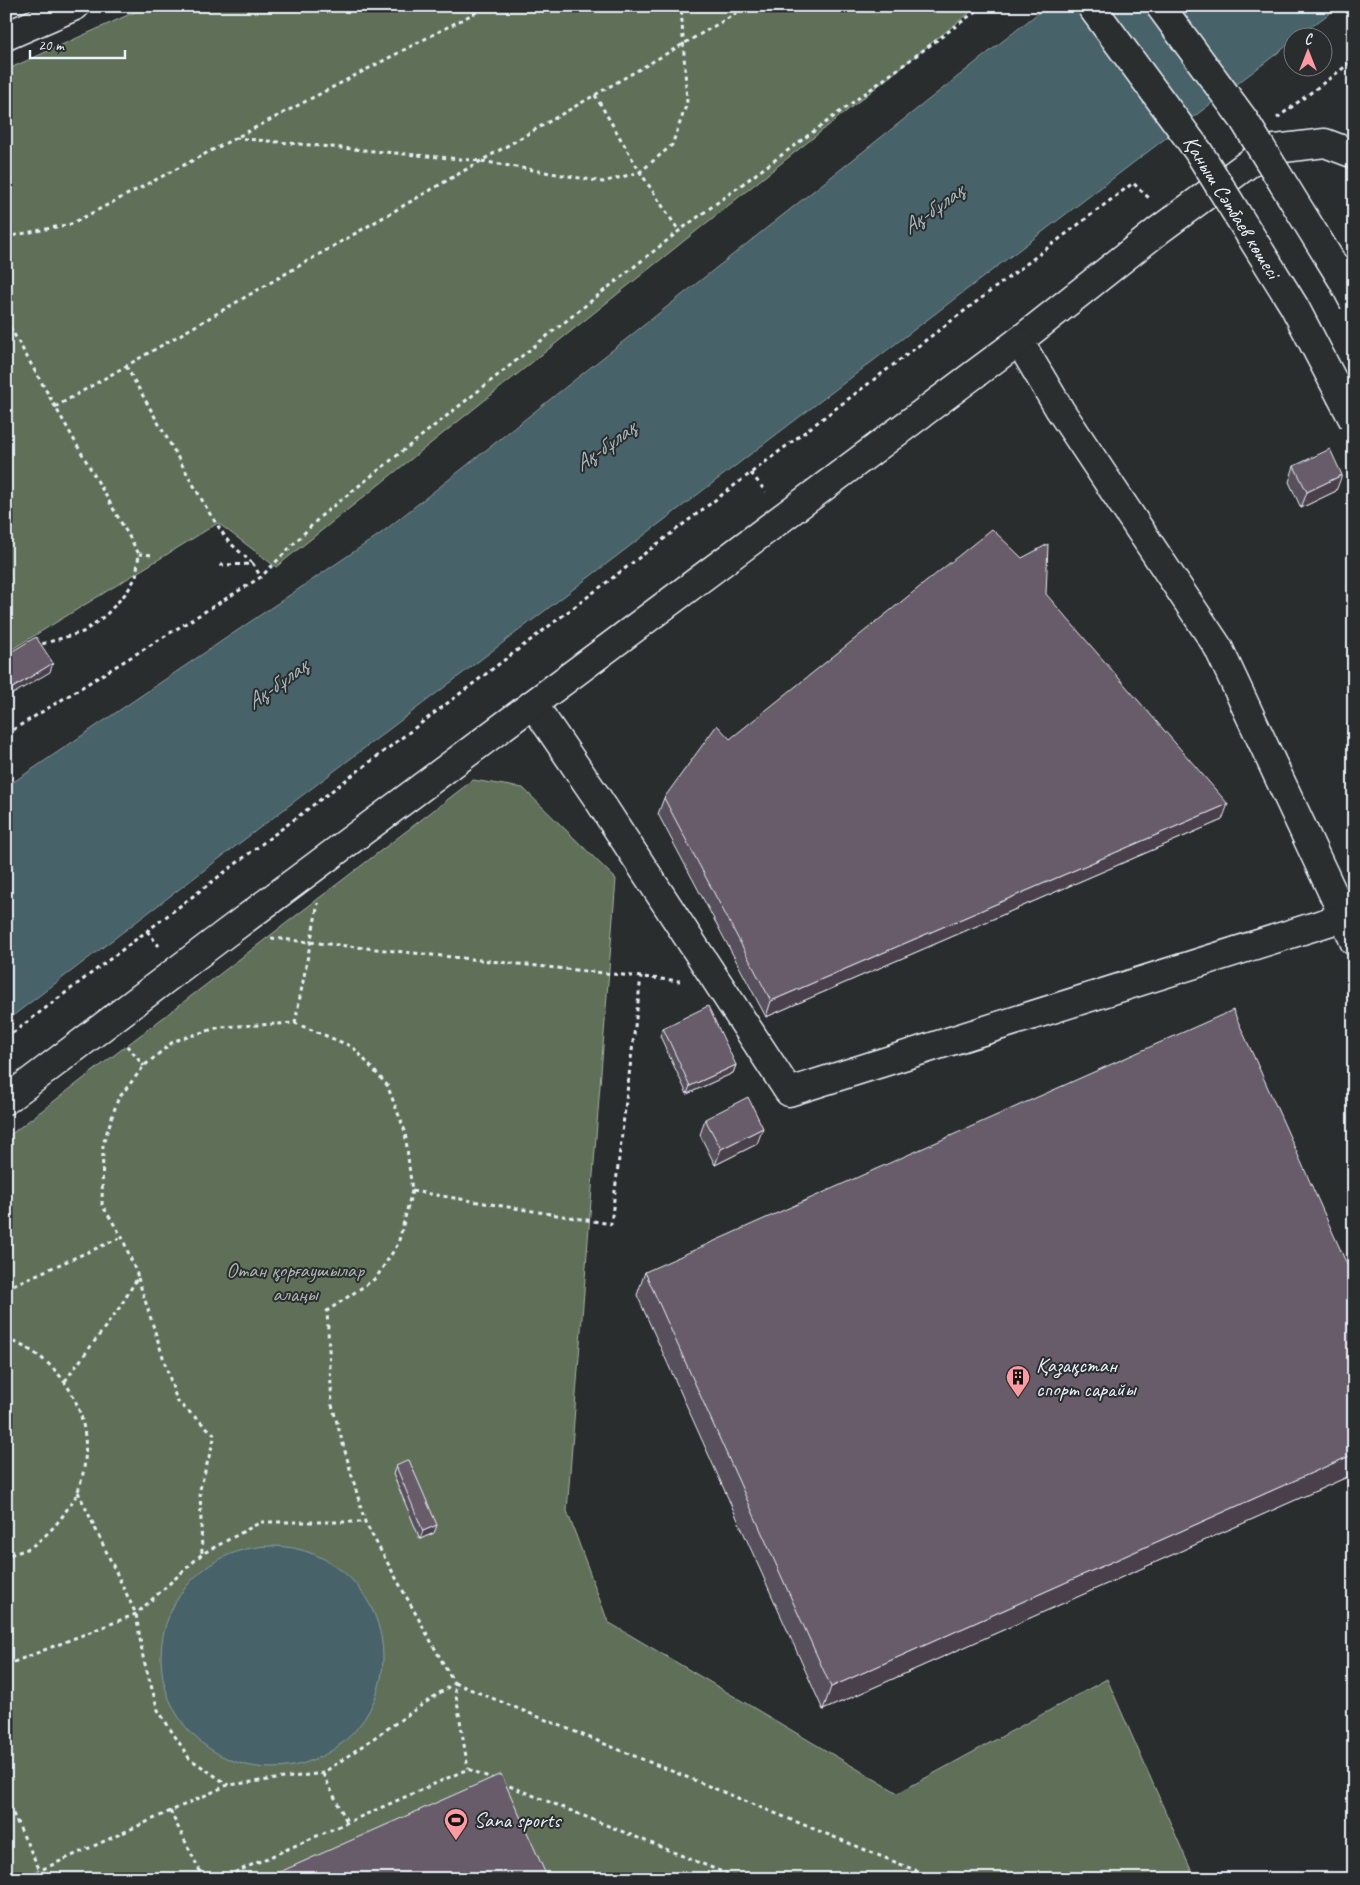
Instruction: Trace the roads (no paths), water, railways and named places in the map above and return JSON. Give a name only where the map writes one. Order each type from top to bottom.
[{"type":"main road","points":[[6,36],[75,6]]},
{"type":"main road","name":"Қаныш Сәтбаев көшесі","points":[[1092,6],[1198,151],[1294,306],[1354,420]]},
{"type":"main road","points":[[1160,6],[1244,120],[1342,279],[1354,302]]},
{"type":"main road","points":[[6,1100],[225,934],[1020,341],[1158,230],[1267,150],[1326,143],[1354,154]]},
{"type":"main road","points":[[533,704],[596,796],[790,1092],[1349,929],[1218,647],[1060,410],[1020,341]]},
{"type":"water","name":"Ақ-бұлақ","points":[[1047,6],[1339,6],[1310,28],[1282,28],[1282,50],[6,1021],[6,787],[380,534]]},
{"type":"water","points":[[272,1546],[304,1551],[314,1555],[333,1565],[350,1579],[364,1596],[374,1615],[378,1625],[383,1657],[378,1689],[374,1699],[364,1718],[350,1735],[333,1749],[314,1759],[304,1763],[272,1768],[240,1763],[230,1759],[211,1749],[194,1735],[180,1718],[170,1699],[166,1689],[161,1657],[166,1625],[170,1615],[180,1596],[194,1579],[211,1565],[230,1555],[240,1551]]},
{"type":"place","name":"Қазақстан спорт сарайы","points":[[1018,1398]]},
{"type":"place","name":"Sana sports","points":[[456,1841]]},
{"type":"park label","name":"Отан қорғаушылар алаңы","points":[[295,1282]]}]
